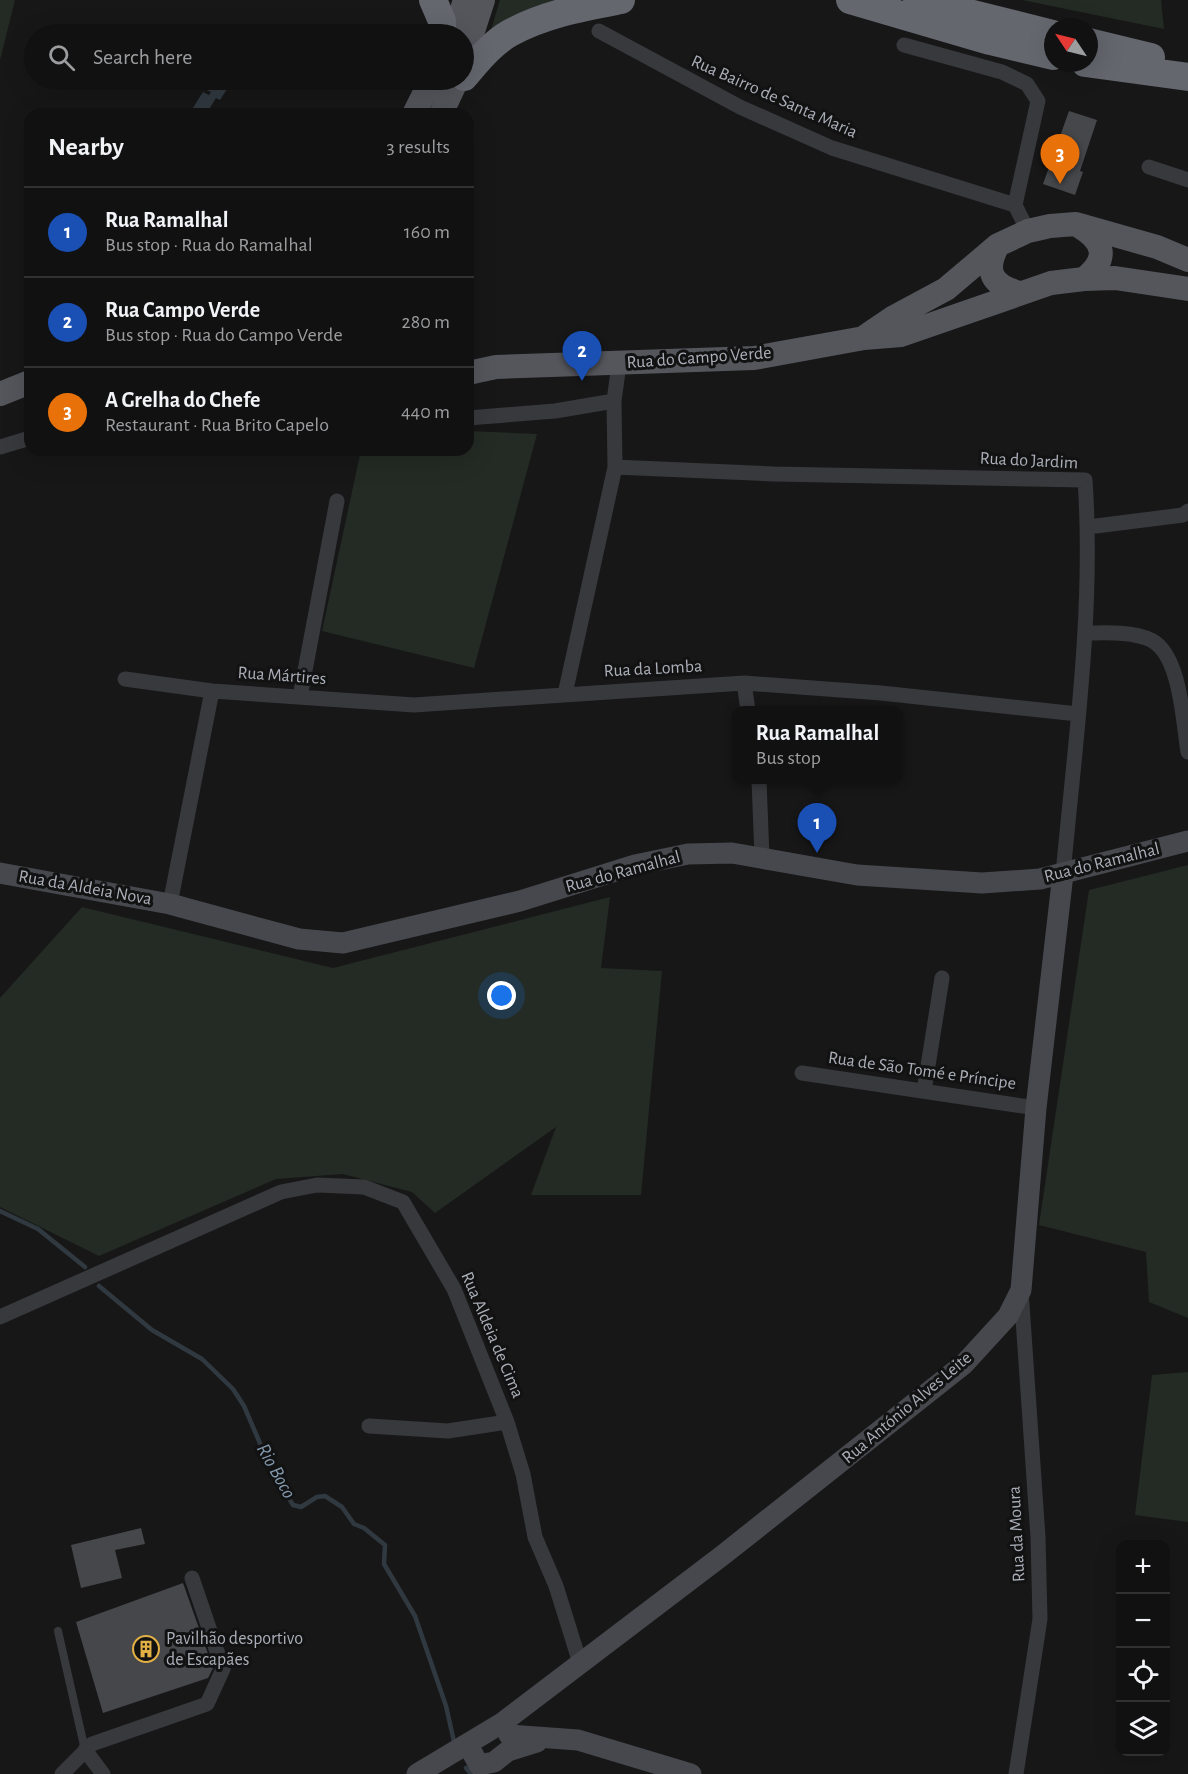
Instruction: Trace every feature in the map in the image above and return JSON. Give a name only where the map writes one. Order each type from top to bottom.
[{"type":"highway","points":[[433,0],[442,24]]},
{"type":"highway","points":[[474,63],[509,33],[576,9],[621,0]]},
{"type":"highway","points":[[850,0],[980,38],[1044,54]]},
{"type":"highway","points":[[917,0],[956,6],[1044,31]]},
{"type":"highway","points":[[1098,45],[1187,71]]},
{"type":"highway","points":[[1098,64],[1187,71]]},
{"type":"main road","points":[[457,24],[465,0]]},
{"type":"main road","points":[[474,28],[483,0]]},
{"type":"main road","points":[[421,108],[443,90]]},
{"type":"main road","points":[[443,108],[450,90]]},
{"type":"main road","points":[[1076,224],[1094,238],[1101,254],[1096,267],[1084,279]]},
{"type":"main road","name":"Rua do Campo Verde","points":[[864,338],[894,317],[946,289],[998,245],[1028,231],[1076,224],[1157,247],[1188,260]]},
{"type":"main road","points":[[998,245],[990,260],[990,270],[998,284],[1020,293]]},
{"type":"main road","name":"Rua do Campo Verde","points":[[474,372],[496,367],[754,358],[864,338],[901,335],[1051,283],[1084,279],[1114,278],[1188,289]]},
{"type":"main road","name":"Rua do Campo Verde","points":[[474,361],[496,367]]},
{"type":"main road","points":[[0,394],[24,384]]},
{"type":"main road","points":[[0,403],[24,394]]},
{"type":"street","name":"Rua Bairro de Santa Maria","points":[[599,31],[740,107],[832,148],[1015,205]]},
{"type":"street","points":[[904,45],[1002,72],[1027,84],[1038,101],[1015,205],[1028,231]]},
{"type":"street","points":[[1149,168],[1188,180]]},
{"type":"street","points":[[565,694],[615,467],[614,401],[619,364]]},
{"type":"street","points":[[474,418],[545,412],[614,401]]},
{"type":"street","points":[[0,447],[24,440]]},
{"type":"street","name":"Rua do Jardim","points":[[615,467],[774,474],[1085,480],[1088,527],[1086,633],[1063,874]]},
{"type":"street","points":[[300,697],[337,501]]},
{"type":"street","points":[[1088,527],[1183,515],[1188,511]]},
{"type":"street","points":[[1086,633],[1132,634],[1152,641],[1178,680],[1188,753]]},
{"type":"street","points":[[125,679],[212,691]]},
{"type":"street","points":[[744,683],[747,706]]},
{"type":"street","name":"Rua da Lomba","points":[[565,694],[744,683],[881,693],[1077,714]]},
{"type":"street","name":"Rua Mártires","points":[[170,904],[212,691],[414,705],[565,694]]},
{"type":"street","points":[[759,784],[762,857]]},
{"type":"street","name":"Rua do Ramalhal","points":[[170,904],[299,939],[343,943],[520,901],[661,858],[707,853],[762,857],[857,875],[955,883],[1040,879],[1188,842]]},
{"type":"street","name":"Rua da Aldeia Nova","points":[[0,873],[170,904]]},
{"type":"street","name":"Rua António Alves Leite","points":[[417,1774],[468,1745],[495,1755],[580,1663],[723,1555],[964,1364],[1008,1316],[1021,1290],[1036,1108],[1063,874]]},
{"type":"street","points":[[924,1091],[942,978]]},
{"type":"street","name":"Rua de São Tomé e Príncipe","points":[[802,1073],[1036,1108]]},
{"type":"street","name":"Rua Aldeia de Cima","points":[[0,1317],[281,1192],[317,1185],[364,1187],[403,1202],[454,1289],[507,1422],[523,1474],[535,1537],[555,1586],[580,1663]]},
{"type":"street","name":"Rua da Moura","points":[[1016,1774],[1040,1619],[1038,1537],[1021,1290]]},
{"type":"street","points":[[369,1426],[448,1431],[507,1422]]},
{"type":"street","points":[[62,1774],[92,1744],[207,1704],[223,1670],[192,1578]]},
{"type":"street","points":[[468,1745],[495,1755],[549,1738],[578,1740],[691,1774]]},
{"type":"street","points":[[85,1749],[103,1774]]},
{"type":"lane","points":[[58,1631],[85,1749]]},
{"type":"shaded area","points":[[0,0],[15,0],[0,60]]},
{"type":"shaded area","points":[[500,0],[566,0],[491,30]]},
{"type":"shaded area","points":[[1022,0],[1161,0],[1164,29]]},
{"type":"shaded area","points":[[207,90],[226,90],[220,100],[216,98],[210,108],[193,108],[203,92],[209,95],[211,92]]},
{"type":"shaded area","points":[[474,431],[537,434],[474,668],[322,631],[360,456],[474,456]]},
{"type":"shaded area","points":[[1188,865],[1188,1318],[1149,1302],[1146,1252],[1039,1225],[1089,890]]},
{"type":"shaded area","points":[[610,897],[601,968],[662,971],[641,1195],[531,1195],[556,1127],[435,1213],[412,1192],[343,1174],[276,1179],[99,1256],[0,1207],[0,998],[82,907],[333,968]]},
{"type":"shaded area","points":[[1188,1372],[1188,1522],[1135,1515],[1152,1375]]},
{"type":"building","points":[[1069,111],[1097,120],[1080,171],[1083,172],[1075,195],[1043,184]]},
{"type":"building","points":[[141,1528],[145,1544],[115,1550],[122,1578],[81,1588],[71,1545]]},
{"type":"building","name":"Pavilhão desportivo de Escapães","points":[[183,1583],[213,1668],[208,1678],[103,1713],[76,1622]]},
{"type":"waterway","name":"Rio Boco","points":[[0,1211],[38,1229],[85,1267]]},
{"type":"waterway","name":"Rio Boco","points":[[99,1286],[152,1330],[202,1359],[233,1389],[244,1406],[271,1469],[293,1505],[301,1507],[317,1497],[325,1496],[342,1507],[354,1524],[364,1528],[385,1545],[384,1564],[415,1616],[446,1706],[455,1746]]},
{"type":"waterway","name":"Rio Boco","points":[[466,1768],[471,1774]]},
{"type":"place","name":"A Grelha do Chefe","points":[[1060,184]]},
{"type":"place","name":"Rua Campo Verde","points":[[582,381]]},
{"type":"place","name":"Rua Ramalhal","points":[[817,853]]},
{"type":"place","name":"Pavilhão desportivo de Escapães","points":[[146,1649]]}]
